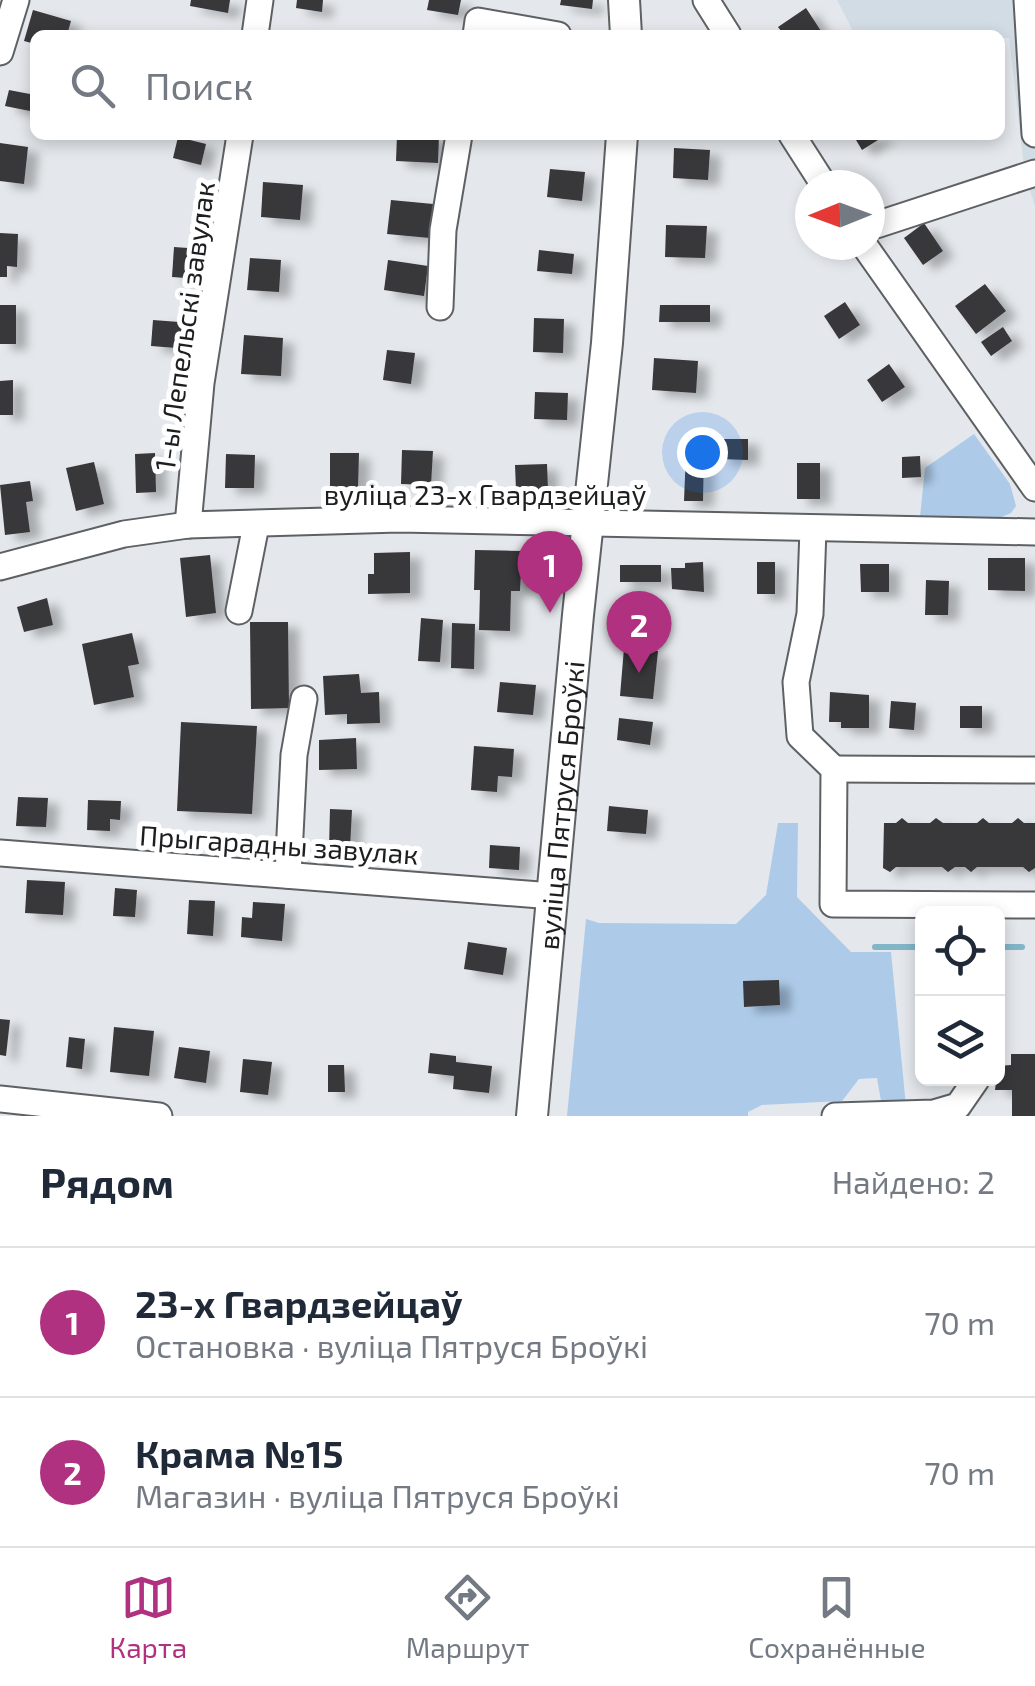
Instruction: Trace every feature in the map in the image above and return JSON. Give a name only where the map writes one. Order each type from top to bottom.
[{"type":"main road","points":[[624,0],[626,30]]},
{"type":"main road","name":"вуліца Пятруся Броўкі","points":[[532,1116],[607,343],[622,140]]},
{"type":"street","points":[[0,52],[16,0]]},
{"type":"street","points":[[256,30],[260,0]]},
{"type":"street","points":[[706,0],[725,30]]},
{"type":"street","points":[[1020,1],[1035,134]]},
{"type":"street","points":[[477,30],[478,21],[529,30]]},
{"type":"street","name":"1-ы Лепельскі завулак","points":[[188,525],[202,383],[239,140]]},
{"type":"street","points":[[440,307],[443,230],[458,140]]},
{"type":"street","points":[[795,140],[814,170]]},
{"type":"street","points":[[885,222],[1035,173]]},
{"type":"street","points":[[875,260],[1035,488]]},
{"type":"street","name":"вуліца 23-х Гвардзейцаў","points":[[0,567],[124,534],[188,525],[399,520],[1035,532]]},
{"type":"street","points":[[239,611],[256,525]]},
{"type":"street","points":[[813,529],[810,614],[796,682],[800,736],[834,770],[1035,770]]},
{"type":"street","points":[[288,875],[294,755],[304,698]]},
{"type":"street","points":[[834,770],[833,904],[1035,905]]},
{"type":"street","name":"Прыгарадны завулак","points":[[0,853],[552,896]]},
{"type":"street","points":[[835,1116],[934,1113],[958,1106],[972,1086]]},
{"type":"street","points":[[0,1099],[96,1114],[158,1116]]},
{"type":"shaded area","points":[[837,0],[1035,0],[1035,206],[1025,175],[1005,30],[852,30]]},
{"type":"shaded area","points":[[974,434],[1010,484],[1016,506],[1002,517],[920,517],[925,468]]},
{"type":"shaded area","points":[[778,823],[798,823],[797,897],[851,952],[891,952],[906,1106],[882,1107],[877,1078],[859,1079],[842,1101],[762,1105],[748,1112],[748,1116],[567,1116],[586,919],[599,923],[736,924],[766,895]]},
{"type":"building","points":[[191,0],[230,0],[228,13],[190,6]]},
{"type":"building","points":[[297,0],[323,0],[322,12],[296,8]]},
{"type":"building","points":[[429,0],[461,0],[458,15],[427,10]]},
{"type":"building","points":[[561,0],[593,0],[592,9],[560,5]]},
{"type":"building","points":[[806,8],[820,30],[780,30],[778,27]]},
{"type":"building","points":[[33,10],[71,21],[68,30],[30,30],[30,43],[24,41]]},
{"type":"building","points":[[9,90],[30,94],[30,111],[5,106]]},
{"type":"building","points":[[177,140],[206,144],[201,165],[173,158]]},
{"type":"building","points":[[397,140],[439,140],[438,163],[396,161]]},
{"type":"building","points":[[856,140],[878,140],[862,150]]},
{"type":"building","points":[[0,143],[28,147],[24,184],[0,181]]},
{"type":"building","points":[[674,148],[710,150],[708,180],[673,178]]},
{"type":"building","points":[[550,169],[585,172],[582,201],[547,197]]},
{"type":"building","points":[[263,182],[303,185],[300,220],[261,217]]},
{"type":"building","points":[[391,200],[433,204],[430,238],[387,234]]},
{"type":"building","points":[[924,223],[943,251],[923,265],[904,238]]},
{"type":"building","points":[[666,225],[707,226],[705,258],[665,257]]},
{"type":"building","points":[[0,233],[18,234],[17,267],[7,266],[7,277],[0,277]]},
{"type":"building","points":[[174,247],[202,249],[200,279],[172,277]]},
{"type":"building","points":[[539,250],[574,254],[572,274],[537,271]]},
{"type":"building","points":[[250,258],[281,260],[279,292],[247,290]]},
{"type":"building","points":[[388,260],[428,266],[424,296],[384,290]]},
{"type":"building","points":[[985,284],[1006,311],[976,334],[955,306]]},
{"type":"building","points":[[845,302],[860,325],[839,339],[824,316]]},
{"type":"building","points":[[0,305],[16,305],[16,344],[0,344]]},
{"type":"building","points":[[660,305],[710,305],[710,322],[659,322]]},
{"type":"building","points":[[534,318],[564,319],[563,353],[533,352]]},
{"type":"building","points":[[153,320],[192,323],[190,349],[151,346]]},
{"type":"building","points":[[1003,327],[1012,341],[991,356],[981,342]]},
{"type":"building","points":[[244,335],[283,338],[281,376],[241,374]]},
{"type":"building","points":[[387,350],[415,353],[411,384],[383,380]]},
{"type":"building","points":[[654,358],[698,361],[696,393],[652,390]]},
{"type":"building","points":[[889,364],[905,387],[882,402],[867,380]]},
{"type":"building","points":[[13,380],[13,415],[0,415],[0,381]]},
{"type":"building","points":[[535,392],[568,393],[567,420],[534,419]]},
{"type":"building","points":[[720,439],[748,439],[748,460],[719,459]]},
{"type":"building","points":[[402,450],[433,451],[431,485],[401,484]]},
{"type":"building","points":[[686,452],[704,453],[703,501],[684,501]]},
{"type":"building","points":[[155,453],[156,492],[136,493],[135,454]]},
{"type":"building","points":[[330,453],[359,453],[358,487],[330,487]]},
{"type":"building","points":[[226,454],[255,455],[254,488],[225,488]]},
{"type":"building","points":[[920,456],[921,477],[902,478],[902,457]]},
{"type":"building","points":[[94,462],[104,504],[76,511],[66,468]]},
{"type":"building","points":[[797,463],[820,463],[820,499],[797,499]]},
{"type":"building","points":[[547,464],[548,490],[516,490],[515,465]]},
{"type":"building","points":[[30,481],[33,501],[26,502],[30,532],[5,535],[0,485]]},
{"type":"building","points":[[475,550],[522,551],[520,591],[511,591],[510,631],[479,630]]},
{"type":"building","points":[[410,552],[410,593],[368,594],[368,574],[374,574],[374,553]]},
{"type":"building","points":[[210,555],[216,613],[186,617],[180,558]]},
{"type":"building","points":[[988,558],[1025,558],[1025,591],[988,590]]},
{"type":"building","points":[[703,562],[704,592],[672,589],[671,568]]},
{"type":"building","points":[[757,562],[775,562],[775,594],[757,594]]},
{"type":"building","points":[[860,564],[889,564],[889,592],[861,592]]},
{"type":"building","points":[[620,565],[661,565],[661,582],[620,582]]},
{"type":"building","points":[[926,580],[949,581],[948,615],[925,615]]},
{"type":"building","points":[[47,598],[53,625],[24,632],[17,607]]},
{"type":"building","points":[[421,618],[443,620],[440,662],[418,661]]},
{"type":"building","points":[[250,622],[288,622],[289,708],[251,709]]},
{"type":"building","points":[[452,623],[475,624],[474,669],[451,668]]},
{"type":"building","points":[[132,633],[139,664],[128,666],[134,697],[94,705],[82,644]]},
{"type":"building","points":[[624,648],[658,651],[653,699],[620,696]]},
{"type":"building","points":[[359,674],[361,693],[379,692],[380,723],[347,724],[347,714],[325,715],[323,676]]},
{"type":"building","points":[[500,682],[536,685],[533,715],[497,712]]},
{"type":"building","points":[[830,692],[869,695],[869,728],[841,728],[841,722],[829,722]]},
{"type":"building","points":[[891,701],[916,703],[914,730],[889,728]]},
{"type":"building","points":[[960,706],[982,706],[982,728],[960,728]]},
{"type":"building","points":[[619,718],[653,722],[650,745],[617,740]]},
{"type":"building","points":[[181,722],[257,726],[252,814],[177,811]]},
{"type":"building","points":[[356,738],[357,769],[319,770],[319,740]]},
{"type":"building","points":[[474,746],[514,749],[512,777],[498,776],[497,792],[471,790]]},
{"type":"building","points":[[18,797],[48,798],[46,827],[16,826]]},
{"type":"building","points":[[88,800],[121,801],[120,820],[110,819],[110,831],[87,830]]},
{"type":"building","points":[[609,806],[648,810],[646,834],[607,831]]},
{"type":"building","points":[[330,809],[352,810],[350,848],[329,848]]},
{"type":"building","points":[[902,818],[908,823],[930,823],[936,818],[943,823],[977,823],[983,818],[989,823],[1012,823],[1018,818],[1024,823],[1035,823],[1035,868],[1029,872],[1023,867],[977,867],[971,872],[955,867],[948,872],[942,867],[896,867],[890,872],[883,868],[884,823],[896,823]]},
{"type":"building","points":[[490,845],[520,847],[519,870],[489,868]]},
{"type":"building","points":[[27,880],[65,882],[63,915],[25,913]]},
{"type":"building","points":[[115,888],[137,890],[135,917],[113,916]]},
{"type":"building","points":[[189,900],[215,901],[213,936],[187,934]]},
{"type":"building","points":[[253,902],[285,904],[282,941],[241,937],[242,917],[252,918]]},
{"type":"building","points":[[468,942],[507,948],[503,975],[464,969]]},
{"type":"building","points":[[779,980],[780,1005],[744,1007],[743,981]]},
{"type":"building","points":[[0,1019],[10,1020],[6,1056],[0,1055]]},
{"type":"building","points":[[114,1027],[154,1031],[149,1076],[110,1072]]},
{"type":"building","points":[[69,1037],[85,1039],[82,1069],[66,1067]]},
{"type":"building","points":[[179,1047],[210,1051],[206,1083],[174,1078]]},
{"type":"building","points":[[430,1053],[456,1056],[456,1062],[492,1066],[489,1093],[453,1089],[454,1076],[428,1073]]},
{"type":"building","points":[[1011,1054],[1035,1054],[1035,1116],[1012,1116],[1012,1090],[995,1090],[996,1086],[1005,1086],[1005,1065],[1011,1065]]},
{"type":"building","points":[[243,1059],[272,1062],[268,1095],[240,1092]]},
{"type":"building","points":[[328,1065],[344,1065],[345,1092],[328,1092]]},
{"type":"waterway","points":[[875,947],[915,947]]},
{"type":"waterway","points":[[1005,947],[1022,947]]},
{"type":"place","name":"23-х Гвардзейцаў","points":[[550,613]]},
{"type":"place","name":"Крама №15","points":[[639,673]]}]
